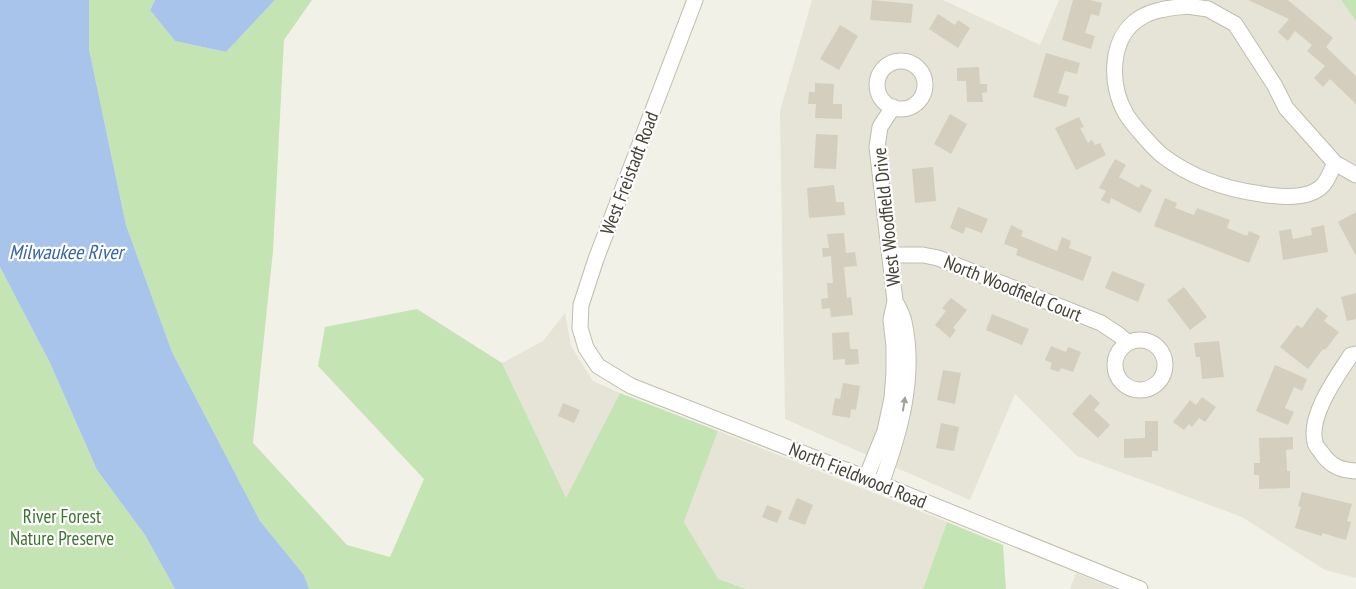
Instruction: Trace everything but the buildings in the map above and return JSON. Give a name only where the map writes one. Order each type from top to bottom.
[{"type":"street","name":"West Freistadt Road","points":[[586,348],[580,328],[581,304],[596,259],[695,0]]},
{"type":"street","points":[[1335,163],[1324,186],[1309,195],[1284,197],[1246,192],[1218,185],[1190,174],[1162,155],[1126,114],[1116,88],[1117,46],[1128,28],[1139,18],[1160,9],[1187,6],[1215,13],[1235,24],[1286,108],[1335,163],[1356,175]]},
{"type":"street","name":"West Woodfield Drive","points":[[866,478],[892,432],[905,400],[901,372],[908,346],[904,320],[894,301],[877,147],[880,127],[893,107]]},
{"type":"street","name":"North Woodfield Court","points":[[890,255],[923,255],[951,262],[1101,323],[1128,343]]},
{"type":"street","name":"North Fieldwood Road","points":[[586,348],[598,366],[631,386],[866,478],[1140,589]]},
{"type":"street","points":[[1356,354],[1351,355],[1340,372],[1317,414],[1314,426],[1315,443],[1324,458],[1332,466],[1343,470],[1356,471]]},
{"type":"street","name":"West Woodfield Drive","points":[[881,484],[892,432]]},
{"type":"shaded area","points":[[812,0],[943,0],[1040,45],[1059,0],[1341,0],[1356,21],[1356,578],[1325,570],[1242,517],[1077,456],[1015,394],[970,500],[785,419],[780,111]]},
{"type":"shaded area","points":[[565,313],[571,346],[593,381],[620,393],[566,499],[502,363],[543,341]]},
{"type":"shaded area","points":[[718,431],[947,522],[923,589],[746,589],[718,580],[684,522]]},
{"type":"shaded area","points":[[1076,573],[1116,589],[1070,589]]},
{"type":"green space","points":[[89,0],[155,0],[150,10],[175,41],[226,52],[275,0],[312,0],[284,40],[273,251],[253,443],[347,545],[390,557],[424,479],[318,366],[325,327],[417,309],[502,363],[566,498],[620,393],[718,431],[684,522],[718,579],[746,589],[309,589],[304,575],[260,521],[172,352],[126,225],[89,49]]},
{"type":"green space","points":[[1341,0],[1356,0],[1356,21]]},
{"type":"green space","name":"River Forest Nature Preserve","points":[[0,267],[50,363],[97,470],[145,535],[175,589],[0,589]]},
{"type":"green space","points":[[947,522],[1003,545],[1006,589],[923,589]]},
{"type":"water","name":"Milwaukee River","points":[[0,0],[89,0],[89,49],[126,225],[172,352],[260,521],[304,575],[309,589],[175,589],[145,535],[97,470],[50,363],[0,267]]},
{"type":"water","points":[[155,0],[275,0],[226,52],[175,41],[150,10]]}]
